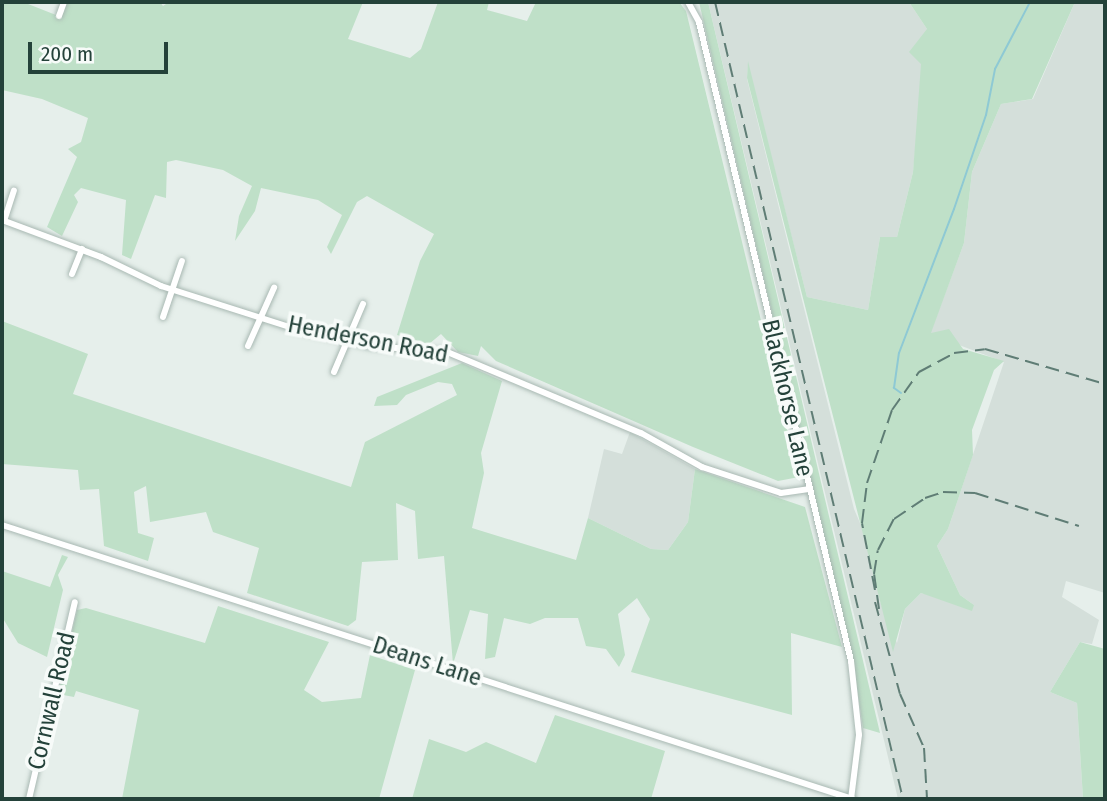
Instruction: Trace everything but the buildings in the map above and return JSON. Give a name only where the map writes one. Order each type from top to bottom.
[{"type":"street","points":[[59,16],[64,2]]},
{"type":"street","name":"Blackhorse Lane","points":[[688,2],[699,22],[858,705],[852,799]]},
{"type":"street","points":[[3,220],[14,191]]},
{"type":"street","name":"Henderson Road","points":[[3,220],[82,249],[172,290],[260,318],[348,341],[441,350],[641,433],[702,467],[781,493],[809,489]]},
{"type":"street","points":[[72,274],[82,249]]},
{"type":"street","points":[[163,317],[182,261]]},
{"type":"street","points":[[248,346],[274,288]]},
{"type":"street","points":[[334,372],[363,304]]},
{"type":"street","name":"Deans Lane","points":[[2,525],[852,799]]},
{"type":"street","name":"Cornwall Road","points":[[29,799],[75,602]]},
{"type":"shaded area","points":[[708,2],[909,2],[927,29],[913,172],[897,237],[880,237],[868,310],[807,297],[748,65],[747,79],[854,509],[866,537],[881,604],[897,643],[905,609],[921,593],[974,605],[960,595],[937,546],[948,529],[1004,362],[930,334],[964,243],[972,172],[1001,104],[1033,99],[1075,2],[1105,2],[1105,593],[1066,581],[1062,597],[1099,620],[1092,644],[1080,642],[1050,692],[1077,703],[1083,799],[898,799]]},
{"type":"shaded area","points":[[630,432],[695,469],[688,522],[668,550],[651,549],[588,518],[604,449],[622,454]]},
{"type":"green space","points":[[2,2],[23,2],[56,15],[61,2],[160,2],[163,6],[169,2],[363,2],[348,39],[410,58],[421,49],[438,2],[489,2],[487,10],[527,21],[536,2],[679,2],[686,11],[799,477],[778,481],[693,447],[496,361],[481,346],[478,356],[458,352],[441,334],[429,344],[397,335],[420,261],[434,234],[367,196],[357,202],[331,254],[327,247],[342,215],[318,200],[261,188],[255,211],[235,241],[239,216],[252,186],[223,170],[176,160],[167,162],[166,198],[155,195],[131,259],[122,255],[126,200],[81,188],[74,195],[78,202],[62,236],[47,227],[77,157],[68,149],[81,142],[88,118],[42,99],[2,90]]},
{"type":"green space","points":[[699,2],[708,2],[880,733],[863,728],[852,654]]},
{"type":"green space","points":[[909,2],[1075,2],[1032,99],[1001,104],[972,172],[964,243],[931,333],[949,329],[963,349],[1004,361],[994,370],[972,430],[973,455],[948,529],[937,546],[960,595],[974,605],[972,611],[921,593],[905,609],[893,652],[747,78],[748,61],[807,297],[868,310],[880,237],[897,237],[913,172],[921,64],[909,52],[927,29]]},
{"type":"green space","points":[[2,321],[88,354],[73,394],[351,487],[365,442],[457,395],[452,384],[438,382],[406,395],[397,405],[374,406],[377,397],[462,363],[502,381],[481,453],[484,473],[472,528],[576,560],[588,518],[651,549],[668,550],[688,522],[695,469],[805,507],[842,647],[791,633],[792,715],[631,672],[650,619],[637,598],[618,614],[625,655],[619,667],[606,649],[586,646],[578,618],[545,618],[530,624],[504,618],[495,657],[485,659],[488,614],[470,610],[453,664],[444,556],[418,559],[415,511],[396,503],[398,560],[362,562],[356,620],[348,626],[247,593],[259,548],[213,532],[206,512],[150,522],[146,486],[134,492],[138,533],[154,538],[148,561],[104,546],[99,489],[80,490],[78,470],[2,464]]},
{"type":"green space","points":[[62,555],[68,557],[58,575],[63,590],[47,657],[18,643],[2,617],[2,571],[50,587]]},
{"type":"green space","points":[[218,606],[329,642],[304,690],[322,702],[361,698],[370,655],[415,670],[379,799],[122,799],[139,710],[76,691],[74,697],[58,694],[77,610],[86,608],[205,643]]},
{"type":"green space","points":[[1080,642],[1105,649],[1105,799],[1083,799],[1077,703],[1050,692]]},
{"type":"green space","points":[[555,715],[665,751],[651,799],[412,799],[429,739],[466,752],[486,742],[536,763]]},
{"type":"waterway","points":[[901,393],[894,388],[899,353],[954,209],[986,115],[995,69],[1030,2]]},
{"type":"railway","points":[[715,2],[903,799]]},
{"type":"railway","points":[[875,590],[862,523],[867,483],[892,410],[919,372],[954,353],[985,349],[1105,384]]},
{"type":"railway","points":[[879,609],[874,574],[878,550],[894,519],[925,498],[943,492],[975,493],[1079,526]]},
{"type":"railway","points":[[875,602],[900,694],[924,748],[927,799]]}]
